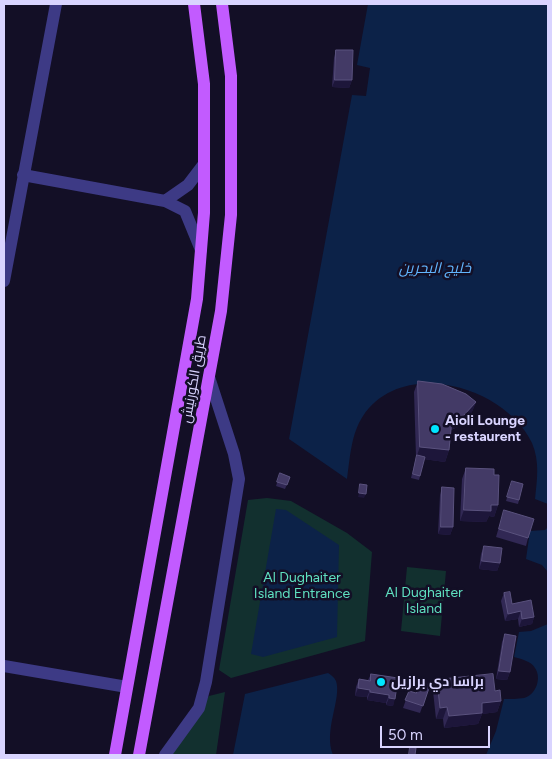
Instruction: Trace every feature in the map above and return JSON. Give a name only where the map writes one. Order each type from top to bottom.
[{"type":"main road","name":"طريق الكورنيش","points":[[115,755],[197,299],[204,213],[204,84],[194,4]]},
{"type":"main road","name":"طريق الكورنيش","points":[[139,755],[221,311],[231,215],[231,76],[222,4]]},
{"type":"street","points":[[4,281],[56,4]]},
{"type":"street","points":[[166,201],[188,185],[204,164]]},
{"type":"street","points":[[24,176],[166,201],[185,211],[201,250]]},
{"type":"street","points":[[165,755],[198,708],[206,682],[239,479],[234,454],[209,377]]},
{"type":"street","points":[[4,666],[127,687]]},
{"type":"green space","name":"Al Dughaiter Island Entrance","points":[[267,498],[291,501],[347,533],[372,552],[365,641],[231,678],[219,670],[248,500]]},
{"type":"green space","name":"Al Dughaiter Island","points":[[407,567],[446,571],[440,636],[401,631]]},
{"type":"green space","points":[[225,692],[216,755],[168,755],[209,696]]},
{"type":"water","name":"خليج البحرين","points":[[368,4],[548,4],[548,504],[535,499],[537,471],[535,450],[519,423],[500,406],[477,394],[452,386],[426,384],[402,387],[380,398],[363,416],[356,430],[347,479],[289,439],[352,95],[366,96],[370,68],[357,65]]},
{"type":"water","points":[[276,509],[286,510],[339,545],[337,637],[263,657],[251,654]]},
{"type":"water","points":[[548,527],[548,572],[542,565],[526,559],[530,531],[545,530]]},
{"type":"water","points":[[548,624],[548,755],[486,755],[496,731],[504,699],[524,698],[532,693],[537,686],[538,676],[533,666],[526,661],[514,657],[519,632],[531,631]]},
{"type":"water","points":[[328,673],[336,681],[337,688],[330,735],[333,755],[233,755],[245,694]]},
{"type":"building","points":[[336,50],[353,50],[352,80],[335,80]]},
{"type":"building","name":"Aioli Lounge - restaurent","points":[[418,381],[442,384],[466,394],[476,402],[464,415],[452,419],[449,450],[420,447]]},
{"type":"building","points":[[417,455],[425,457],[420,476],[413,474]]},
{"type":"building","points":[[466,468],[494,469],[494,475],[499,475],[498,505],[491,505],[491,511],[464,510]]},
{"type":"building","points":[[280,473],[290,477],[287,485],[277,482]]},
{"type":"building","points":[[512,481],[523,484],[519,500],[507,497]]},
{"type":"building","points":[[360,484],[367,485],[366,494],[359,493]]},
{"type":"building","points":[[442,487],[454,488],[453,527],[441,527]]},
{"type":"building","points":[[504,510],[534,519],[528,538],[499,529]]},
{"type":"building","points":[[484,546],[502,548],[500,563],[482,561]]},
{"type":"building","points":[[510,592],[512,604],[531,600],[534,617],[522,619],[521,611],[508,614],[504,593]]},
{"type":"building","points":[[505,634],[516,636],[510,672],[499,671]]},
{"type":"building","points":[[371,674],[398,678],[395,699],[389,698],[389,695],[358,688],[359,679],[370,681]]},
{"type":"building","points":[[493,674],[495,691],[500,690],[501,701],[482,703],[482,713],[449,716],[447,707],[440,708],[437,680]]},
{"type":"building","points":[[420,682],[430,685],[423,706],[405,700],[409,691],[416,693]]},
{"type":"building","points":[[410,747],[416,748],[415,755],[409,755]]},
{"type":"place","name":"Aioli Lounge - restaurent","points":[[435,429]]},
{"type":"place","name":"براسا دي برازيل","points":[[381,682]]}]
